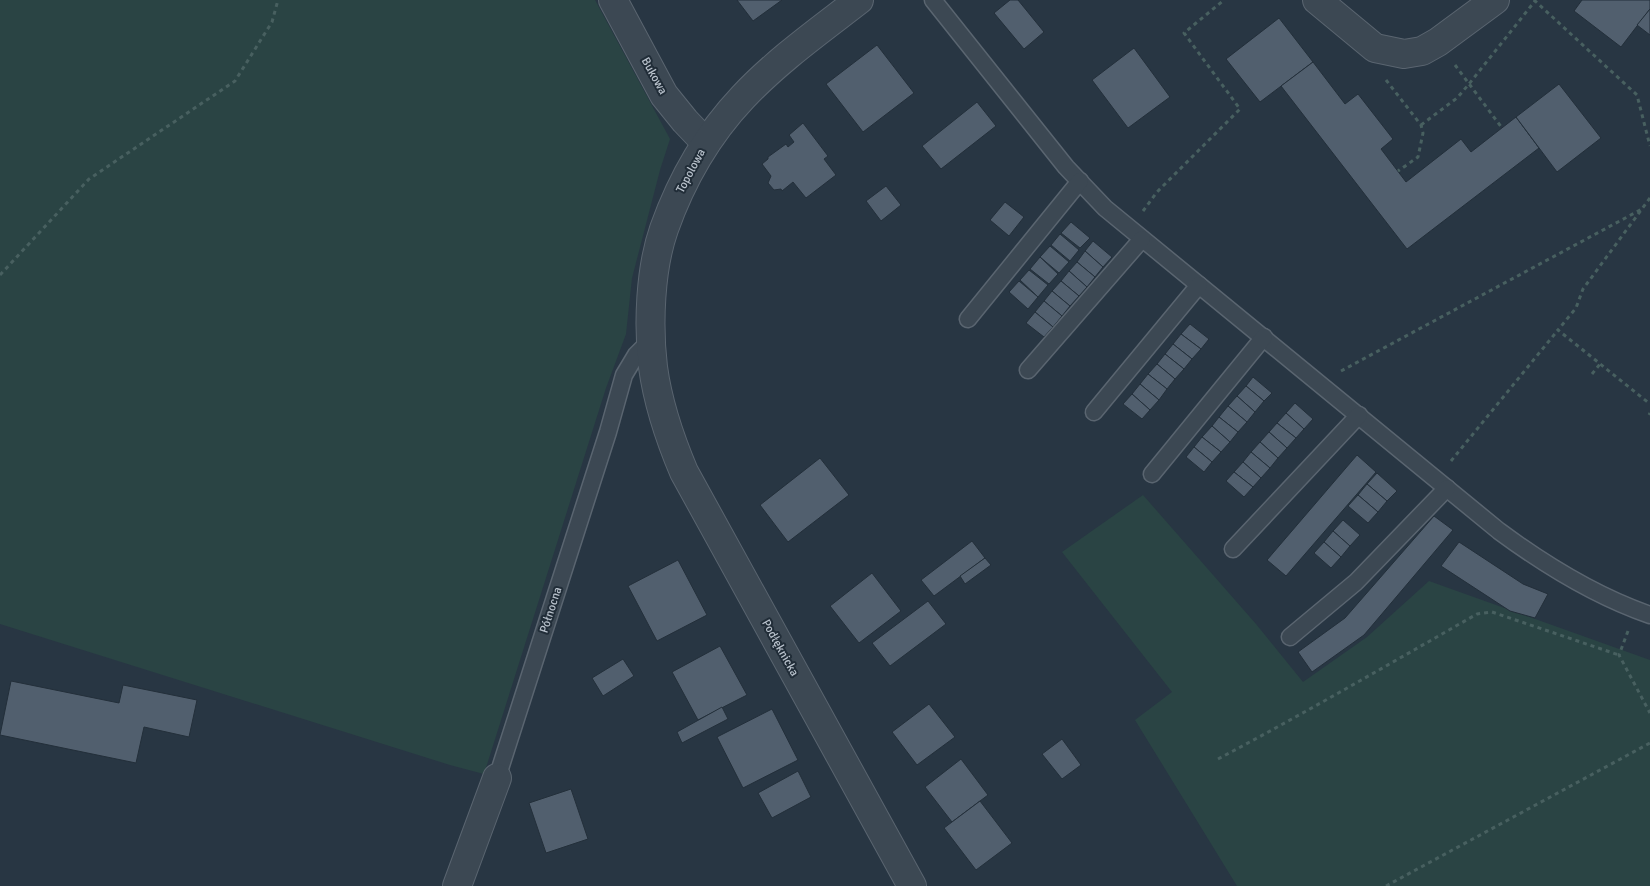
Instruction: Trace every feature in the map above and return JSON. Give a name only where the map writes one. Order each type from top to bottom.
[{"type":"street","name":"Bukowa","points":[[613,0],[664,95],[706,143]]},
{"type":"street","name":"Topolowa","points":[[660,404],[653,369],[651,340],[654,270],[663,230],[684,181],[706,143],[742,98],[764,76],[859,0]]},
{"type":"street","points":[[1316,0],[1375,48],[1404,54],[1422,51],[1438,42],[1495,0]]},
{"type":"street","name":"Podłęknicka","points":[[660,404],[684,472],[912,886]]},
{"type":"street","name":"Północna","points":[[457,886],[497,778]]},
{"type":"lane","points":[[933,0],[1066,167],[1106,208],[1135,234],[1264,337],[1499,531],[1549,566],[1610,599],[1650,614]]},
{"type":"lane","points":[[968,319],[1080,181]]},
{"type":"lane","points":[[1028,370],[1135,234]]},
{"type":"lane","points":[[1094,412],[1200,285]]},
{"type":"lane","points":[[1152,474],[1264,337]]},
{"type":"lane","name":"Północna","points":[[497,778],[608,432],[624,375],[636,355],[651,340]]},
{"type":"lane","points":[[1233,550],[1359,415]]},
{"type":"lane","points":[[1290,637],[1356,582],[1442,484]]},
{"type":"path","points":[[0,275],[89,179],[235,81],[272,22],[278,0]]},
{"type":"path","points":[[1135,234],[1157,192],[1240,109],[1184,32],[1224,0]]},
{"type":"path","points":[[1421,125],[1457,98],[1470,84],[1535,1],[1637,96],[1650,146]]},
{"type":"path","points":[[1438,42],[1502,128]]},
{"type":"path","points":[[1375,48],[1376,67],[1421,125],[1423,133],[1418,157],[1398,172]]},
{"type":"path","points":[[1442,484],[1576,308],[1583,289],[1650,198]]},
{"type":"path","points":[[1321,384],[1354,364],[1642,209]]},
{"type":"path","points":[[1558,330],[1650,404]]},
{"type":"path","points":[[1592,374],[1600,364]]},
{"type":"path","points":[[1218,759],[1284,724],[1477,614],[1492,612],[1618,655],[1650,713]]},
{"type":"path","points":[[1618,655],[1621,650]]},
{"type":"path","points":[[1386,886],[1650,743]]},
{"type":"green space","points":[[0,0],[595,0],[670,139],[632,278],[626,334],[606,388],[484,774],[0,624]]},
{"type":"green space","points":[[1143,495],[1256,624],[1303,682],[1367,637],[1429,581],[1650,660],[1650,886],[1237,886],[1135,720],[1172,692],[1062,552]]},
{"type":"building","points":[[737,0],[782,0],[753,21]]},
{"type":"building","points":[[1010,0],[1018,0],[1044,32],[1024,49],[994,13]]},
{"type":"building","points":[[1582,0],[1650,0],[1650,9],[1621,47],[1574,11]]},
{"type":"building","points":[[1650,9],[1650,35],[1637,25]]},
{"type":"building","points":[[1279,18],[1313,62],[1260,102],[1226,59]]},
{"type":"building","points":[[877,45],[914,93],[863,132],[826,84]]},
{"type":"building","points":[[1134,48],[1170,97],[1128,128],[1092,80]]},
{"type":"building","points":[[1313,62],[1345,104],[1358,94],[1393,139],[1381,149],[1406,182],[1461,139],[1471,152],[1516,117],[1539,148],[1407,249],[1281,86]]},
{"type":"building","points":[[1559,84],[1601,138],[1557,172],[1516,117]]},
{"type":"building","points":[[977,102],[996,126],[941,169],[922,146]]},
{"type":"building","points":[[803,123],[828,156],[824,159],[836,175],[806,198],[793,182],[782,191],[781,189],[774,190],[768,183],[771,176],[762,164],[768,157],[786,144],[788,147],[794,142],[789,135]]},
{"type":"building","points":[[886,186],[901,205],[881,221],[866,201]]},
{"type":"building","points":[[1005,202],[1024,217],[1009,236],[990,220]]},
{"type":"building","points":[[1071,222],[1090,238],[1080,248],[1061,233]]},
{"type":"building","points":[[1060,234],[1079,250],[1070,261],[1051,245]]},
{"type":"building","points":[[1093,241],[1112,257],[1103,267],[1085,251]]},
{"type":"building","points":[[1050,246],[1069,262],[1059,273],[1040,257]]},
{"type":"building","points":[[1085,251],[1103,267],[1095,277],[1077,262]]},
{"type":"building","points":[[1040,257],[1058,274],[1049,284],[1030,269]]},
{"type":"building","points":[[1077,262],[1095,277],[1087,287],[1069,271]]},
{"type":"building","points":[[1029,270],[1048,285],[1038,297],[1020,280]]},
{"type":"building","points":[[1069,271],[1087,287],[1079,296],[1061,281]]},
{"type":"building","points":[[1019,281],[1038,297],[1028,309],[1009,292]]},
{"type":"building","points":[[1061,281],[1079,296],[1070,306],[1052,291]]},
{"type":"building","points":[[1052,291],[1070,306],[1062,316],[1044,301]]},
{"type":"building","points":[[1044,301],[1062,316],[1053,327],[1035,312]]},
{"type":"building","points":[[1035,312],[1053,327],[1044,337],[1026,323]]},
{"type":"building","points":[[1190,324],[1209,339],[1201,349],[1181,334]]},
{"type":"building","points":[[1181,334],[1201,349],[1192,359],[1173,344]]},
{"type":"building","points":[[1173,344],[1192,359],[1184,369],[1165,354]]},
{"type":"building","points":[[1165,354],[1184,369],[1175,379],[1157,364]]},
{"type":"building","points":[[1157,364],[1175,379],[1167,389],[1148,374]]},
{"type":"building","points":[[1148,374],[1167,389],[1159,400],[1140,384]]},
{"type":"building","points":[[1253,377],[1272,393],[1264,401],[1246,386]]},
{"type":"building","points":[[1140,384],[1159,400],[1150,410],[1132,394]]},
{"type":"building","points":[[1246,386],[1264,401],[1255,412],[1237,396]]},
{"type":"building","points":[[1132,394],[1150,410],[1142,419],[1123,404]]},
{"type":"building","points":[[1237,396],[1255,412],[1247,422],[1228,406]]},
{"type":"building","points":[[1295,403],[1313,419],[1304,429],[1286,413]]},
{"type":"building","points":[[1228,406],[1247,422],[1238,432],[1219,417]]},
{"type":"building","points":[[1286,413],[1304,429],[1296,438],[1277,423]]},
{"type":"building","points":[[1219,417],[1238,432],[1230,442],[1212,426]]},
{"type":"building","points":[[1277,423],[1296,438],[1287,448],[1269,432]]},
{"type":"building","points":[[1212,426],[1230,442],[1221,452],[1202,437]]},
{"type":"building","points":[[1269,432],[1287,448],[1278,458],[1260,442]]},
{"type":"building","points":[[1202,437],[1221,452],[1212,462],[1194,447]]},
{"type":"building","points":[[1260,442],[1278,458],[1270,468],[1251,452]]},
{"type":"building","points":[[1194,447],[1212,462],[1204,472],[1186,457]]},
{"type":"building","points":[[1251,452],[1270,468],[1261,478],[1243,462]]},
{"type":"building","points":[[1357,455],[1376,472],[1286,576],[1267,560]]},
{"type":"building","points":[[820,458],[849,495],[788,542],[760,505]]},
{"type":"building","points":[[1243,462],[1261,478],[1253,487],[1234,472]]},
{"type":"building","points":[[1234,472],[1253,487],[1244,497],[1226,481]]},
{"type":"building","points":[[1377,473],[1397,491],[1387,501],[1367,484]]},
{"type":"building","points":[[1367,484],[1387,501],[1378,512],[1358,495]]},
{"type":"building","points":[[1358,495],[1378,512],[1368,523],[1348,506]]},
{"type":"building","points":[[1434,516],[1453,530],[1364,635],[1312,672],[1298,652],[1345,618]]},
{"type":"building","points":[[1343,520],[1360,535],[1350,546],[1333,531]]},
{"type":"building","points":[[1333,531],[1350,546],[1341,557],[1324,542]]},
{"type":"building","points":[[972,541],[985,558],[934,596],[921,580]]},
{"type":"building","points":[[1324,542],[1341,557],[1331,568],[1314,553]]},
{"type":"building","points":[[1459,542],[1523,584],[1548,594],[1535,618],[1510,611],[1441,566]]},
{"type":"building","points":[[985,558],[991,565],[965,584],[960,576]]},
{"type":"building","points":[[678,560],[707,615],[657,641],[628,586]]},
{"type":"building","points":[[872,573],[901,611],[859,643],[830,606]]},
{"type":"building","points":[[928,601],[946,624],[890,666],[872,643]]},
{"type":"building","points":[[720,646],[747,695],[698,720],[672,672]]},
{"type":"building","points":[[623,659],[634,676],[603,696],[592,678]]},
{"type":"building","points":[[11,681],[119,703],[123,685],[197,700],[189,737],[144,727],[136,763],[0,735]]},
{"type":"building","points":[[929,704],[955,737],[917,765],[892,732]]},
{"type":"building","points":[[722,707],[728,719],[682,743],[677,732]]},
{"type":"building","points":[[772,709],[798,760],[743,788],[717,737]]},
{"type":"building","points":[[1062,739],[1081,765],[1062,779],[1042,754]]},
{"type":"building","points":[[961,759],[988,795],[952,822],[925,787]]},
{"type":"building","points":[[798,771],[811,797],[772,818],[758,793]]},
{"type":"building","points":[[571,789],[588,839],[546,853],[529,803]]},
{"type":"building","points":[[980,801],[1012,843],[976,870],[944,828]]}]
